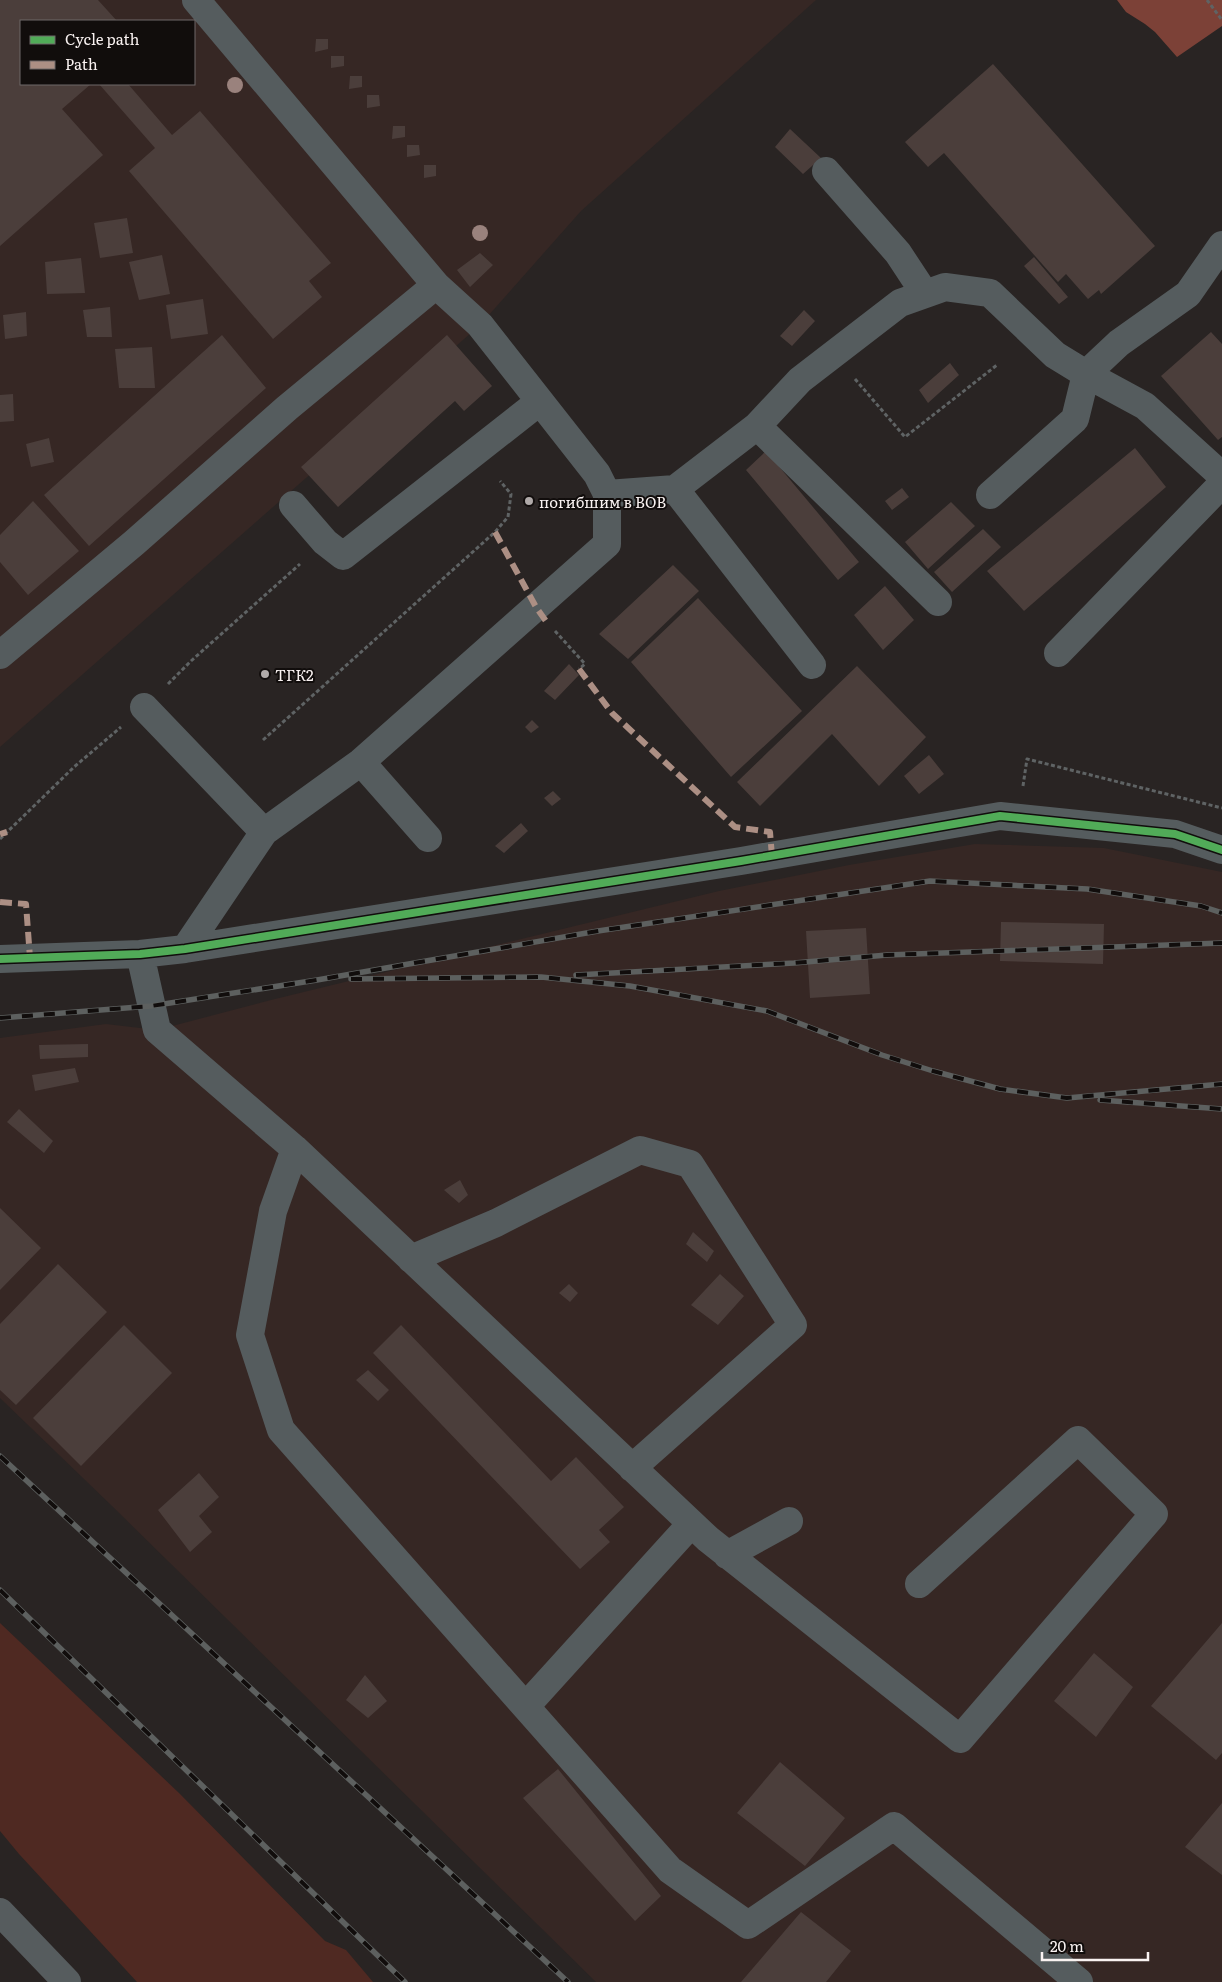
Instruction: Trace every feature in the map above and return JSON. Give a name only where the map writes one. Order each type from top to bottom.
[{"type":"main road","points":[[0,1912],[67,1982]]},
{"type":"street","points":[[185,949],[264,832],[361,762],[607,544],[606,494],[591,466],[480,325],[436,285],[196,0]]},
{"type":"street","points":[[826,171],[898,253],[925,294]]},
{"type":"street","points":[[990,495],[1075,419],[1086,374],[1119,343],[1188,294],[1222,244]]},
{"type":"street","points":[[0,655],[134,543],[287,408],[436,285]]},
{"type":"street","points":[[606,494],[675,489],[757,426],[800,380],[900,303],[945,287],[990,293],[1055,355],[1145,406],[1222,476]]},
{"type":"street","points":[[293,505],[325,542],[343,556],[539,402]]},
{"type":"street","points":[[757,426],[938,602]]},
{"type":"street","points":[[1058,653],[1222,484]]},
{"type":"street","points":[[675,489],[812,665]]},
{"type":"street","points":[[144,707],[264,832]]},
{"type":"street","points":[[361,762],[428,838]]},
{"type":"street","points":[[0,959],[140,954],[185,949],[741,861],[1000,816],[1175,834],[1222,850]]},
{"type":"street","points":[[140,954],[157,1030],[295,1149],[691,1524],[727,1555],[960,1739],[1154,1514],[1078,1440],[919,1584]]},
{"type":"street","points":[[295,1149],[273,1211],[250,1335],[281,1430],[670,1870],[748,1925],[894,1826],[1079,1982]]},
{"type":"street","points":[[411,1259],[496,1223],[640,1150],[690,1164],[793,1325],[632,1468]]},
{"type":"street","points":[[727,1555],[788,1521]]},
{"type":"street","points":[[526,1706],[691,1524]]},
{"type":"path","points":[[1207,0],[1222,20]]},
{"type":"path","points":[[854,378],[905,437],[997,365]]},
{"type":"path","points":[[263,740],[488,538],[508,517],[511,494],[500,481]]},
{"type":"path","points":[[554,630],[585,664],[580,669]]},
{"type":"path","points":[[1022,792],[1027,759],[1222,808]]},
{"type":"shaded area","points":[[0,0],[816,0],[581,211],[480,325],[0,747]]},
{"type":"shaded area","points":[[1117,0],[1222,0],[1222,26],[1177,57],[1155,32],[1126,12]]},
{"type":"shaded area","points":[[975,844],[1104,848],[1222,872],[1222,1982],[596,1982],[0,1398],[0,1038],[106,1024],[157,1030],[271,1000],[719,891],[849,865]]},
{"type":"shaded area","points":[[0,1623],[179,1793],[325,1941],[346,1950],[373,1982],[137,1982],[0,1831]]},
{"type":"building","points":[[0,0],[98,0],[116,20],[20,20],[20,85],[90,85],[62,109],[103,155],[0,246]]},
{"type":"building","points":[[316,39],[328,39],[328,49],[315,52]]},
{"type":"building","points":[[331,56],[344,56],[344,66],[331,68]]},
{"type":"building","points":[[993,64],[1155,246],[1101,294],[1099,290],[1088,299],[1066,274],[1058,282],[944,153],[928,167],[905,142]]},
{"type":"building","points":[[350,76],[362,76],[362,87],[349,89]]},
{"type":"building","points":[[100,85],[129,85],[172,135],[200,111],[331,263],[309,281],[322,297],[273,339],[129,171],[155,148]]},
{"type":"building","points":[[367,95],[379,95],[380,106],[367,108]]},
{"type":"building","points":[[393,126],[405,126],[405,137],[392,139]]},
{"type":"building","points":[[790,129],[821,158],[803,174],[775,147]]},
{"type":"building","points":[[407,145],[419,145],[420,155],[407,157]]},
{"type":"building","points":[[424,165],[436,165],[436,176],[424,178]]},
{"type":"building","points":[[127,218],[133,253],[100,258],[94,223]]},
{"type":"building","points":[[480,253],[493,265],[470,287],[457,270]]},
{"type":"building","points":[[162,255],[170,294],[139,300],[129,262]]},
{"type":"building","points":[[1034,257],[1068,297],[1059,304],[1024,266]]},
{"type":"building","points":[[81,258],[85,293],[47,294],[45,262]]},
{"type":"building","points":[[203,299],[208,334],[171,339],[166,305]]},
{"type":"building","points":[[110,307],[112,337],[87,337],[83,310]]},
{"type":"building","points":[[804,310],[815,321],[792,346],[780,336]]},
{"type":"building","points":[[26,312],[27,336],[5,339],[3,315]]},
{"type":"building","points":[[1211,332],[1222,344],[1222,437],[1218,440],[1161,376]]},
{"type":"building","points":[[222,335],[266,388],[89,546],[44,495]]},
{"type":"building","points":[[447,335],[492,386],[464,411],[455,401],[338,507],[301,467]]},
{"type":"building","points":[[152,347],[155,388],[119,388],[115,349]]},
{"type":"building","points":[[950,363],[959,375],[928,403],[919,390]]},
{"type":"building","points":[[13,394],[14,421],[0,422],[0,395]]},
{"type":"building","points":[[49,438],[54,462],[31,467],[26,444]]},
{"type":"building","points":[[1135,448],[1166,487],[1024,611],[987,571]]},
{"type":"building","points":[[766,451],[859,562],[838,580],[746,470]]},
{"type":"building","points":[[902,488],[909,497],[892,510],[885,501]]},
{"type":"building","points":[[33,501],[79,551],[28,595],[0,562],[0,535]]},
{"type":"building","points":[[951,502],[975,526],[928,569],[905,542]]},
{"type":"building","points":[[983,529],[1001,547],[952,592],[934,572]]},
{"type":"building","points":[[673,565],[699,591],[628,659],[599,634]]},
{"type":"building","points":[[885,586],[914,620],[883,650],[854,615]]},
{"type":"building","points":[[698,598],[802,711],[731,777],[631,662]]},
{"type":"building","points":[[569,664],[579,675],[555,700],[544,691]]},
{"type":"building","points":[[857,666],[926,737],[879,786],[832,734],[760,806],[737,782]]},
{"type":"building","points":[[532,720],[539,727],[531,733],[525,727]]},
{"type":"building","points":[[929,755],[944,774],[919,794],[904,776]]},
{"type":"building","points":[[553,791],[561,799],[552,806],[544,798]]},
{"type":"building","points":[[521,823],[528,831],[504,853],[495,846]]},
{"type":"building","points":[[1001,922],[1104,924],[1103,964],[1000,961]]},
{"type":"building","points":[[866,928],[870,994],[810,998],[806,931]]},
{"type":"building","points":[[88,1044],[88,1057],[40,1059],[39,1045]]},
{"type":"building","points":[[75,1068],[79,1082],[35,1091],[32,1075]]},
{"type":"building","points":[[19,1109],[53,1141],[44,1153],[7,1122]]},
{"type":"building","points":[[460,1180],[468,1195],[459,1203],[444,1190]]},
{"type":"building","points":[[0,1208],[41,1248],[0,1290]]},
{"type":"building","points":[[693,1232],[714,1251],[707,1262],[686,1244]]},
{"type":"building","points":[[58,1264],[107,1312],[16,1405],[0,1390],[0,1324]]},
{"type":"building","points":[[720,1274],[744,1296],[718,1325],[691,1305]]},
{"type":"building","points":[[569,1284],[578,1293],[570,1302],[559,1293]]},
{"type":"building","points":[[124,1325],[172,1373],[81,1466],[33,1418]]},
{"type":"building","points":[[401,1325],[551,1481],[576,1457],[624,1507],[599,1530],[610,1542],[580,1569],[373,1353]]},
{"type":"building","points":[[368,1370],[389,1390],[378,1401],[356,1380]]},
{"type":"building","points":[[199,1473],[219,1497],[199,1516],[212,1532],[190,1552],[158,1510]]},
{"type":"building","points":[[1222,1623],[1222,1753],[1216,1760],[1151,1706]]},
{"type":"building","points":[[1094,1653],[1133,1687],[1096,1737],[1054,1701]]},
{"type":"building","points":[[365,1675],[387,1701],[368,1718],[346,1700]]},
{"type":"building","points":[[780,1762],[845,1818],[805,1866],[737,1813]]},
{"type":"building","points":[[558,1769],[661,1896],[635,1921],[523,1798]]},
{"type":"building","points":[[1222,1803],[1222,1875],[1185,1847]]},
{"type":"building","points":[[801,1912],[851,1951],[826,1982],[741,1982]]},
{"type":"railway","points":[[0,1018],[151,1006],[317,980],[598,931],[930,881],[1087,889],[1201,906],[1222,913]]},
{"type":"railway","points":[[576,975],[794,963],[887,955],[1222,943]]},
{"type":"railway","points":[[351,979],[541,977],[630,986],[767,1011],[882,1055],[933,1071],[1000,1089],[1067,1098],[1222,1084]]},
{"type":"railway","points":[[1100,1100],[1222,1109]]},
{"type":"railway","points":[[0,1456],[568,1982]]},
{"type":"railway","points":[[0,1590],[405,1982]]},
{"type":"marked path","points":[[495,532],[536,607],[548,624]]},
{"type":"marked path","points":[[579,669],[612,713],[735,827],[770,832],[772,856]]},
{"type":"marked path","points":[[0,834],[7,832]]},
{"type":"marked path","points":[[0,902],[26,904],[30,958]]},
{"type":"cycle path","points":[[0,959],[140,954],[185,949],[741,861],[1000,816],[1175,834],[1222,850]]},
{"type":"place","name":"погибшим в ВОВ","points":[[529,501]]},
{"type":"place","name":"ТГК2","points":[[265,674]]}]
